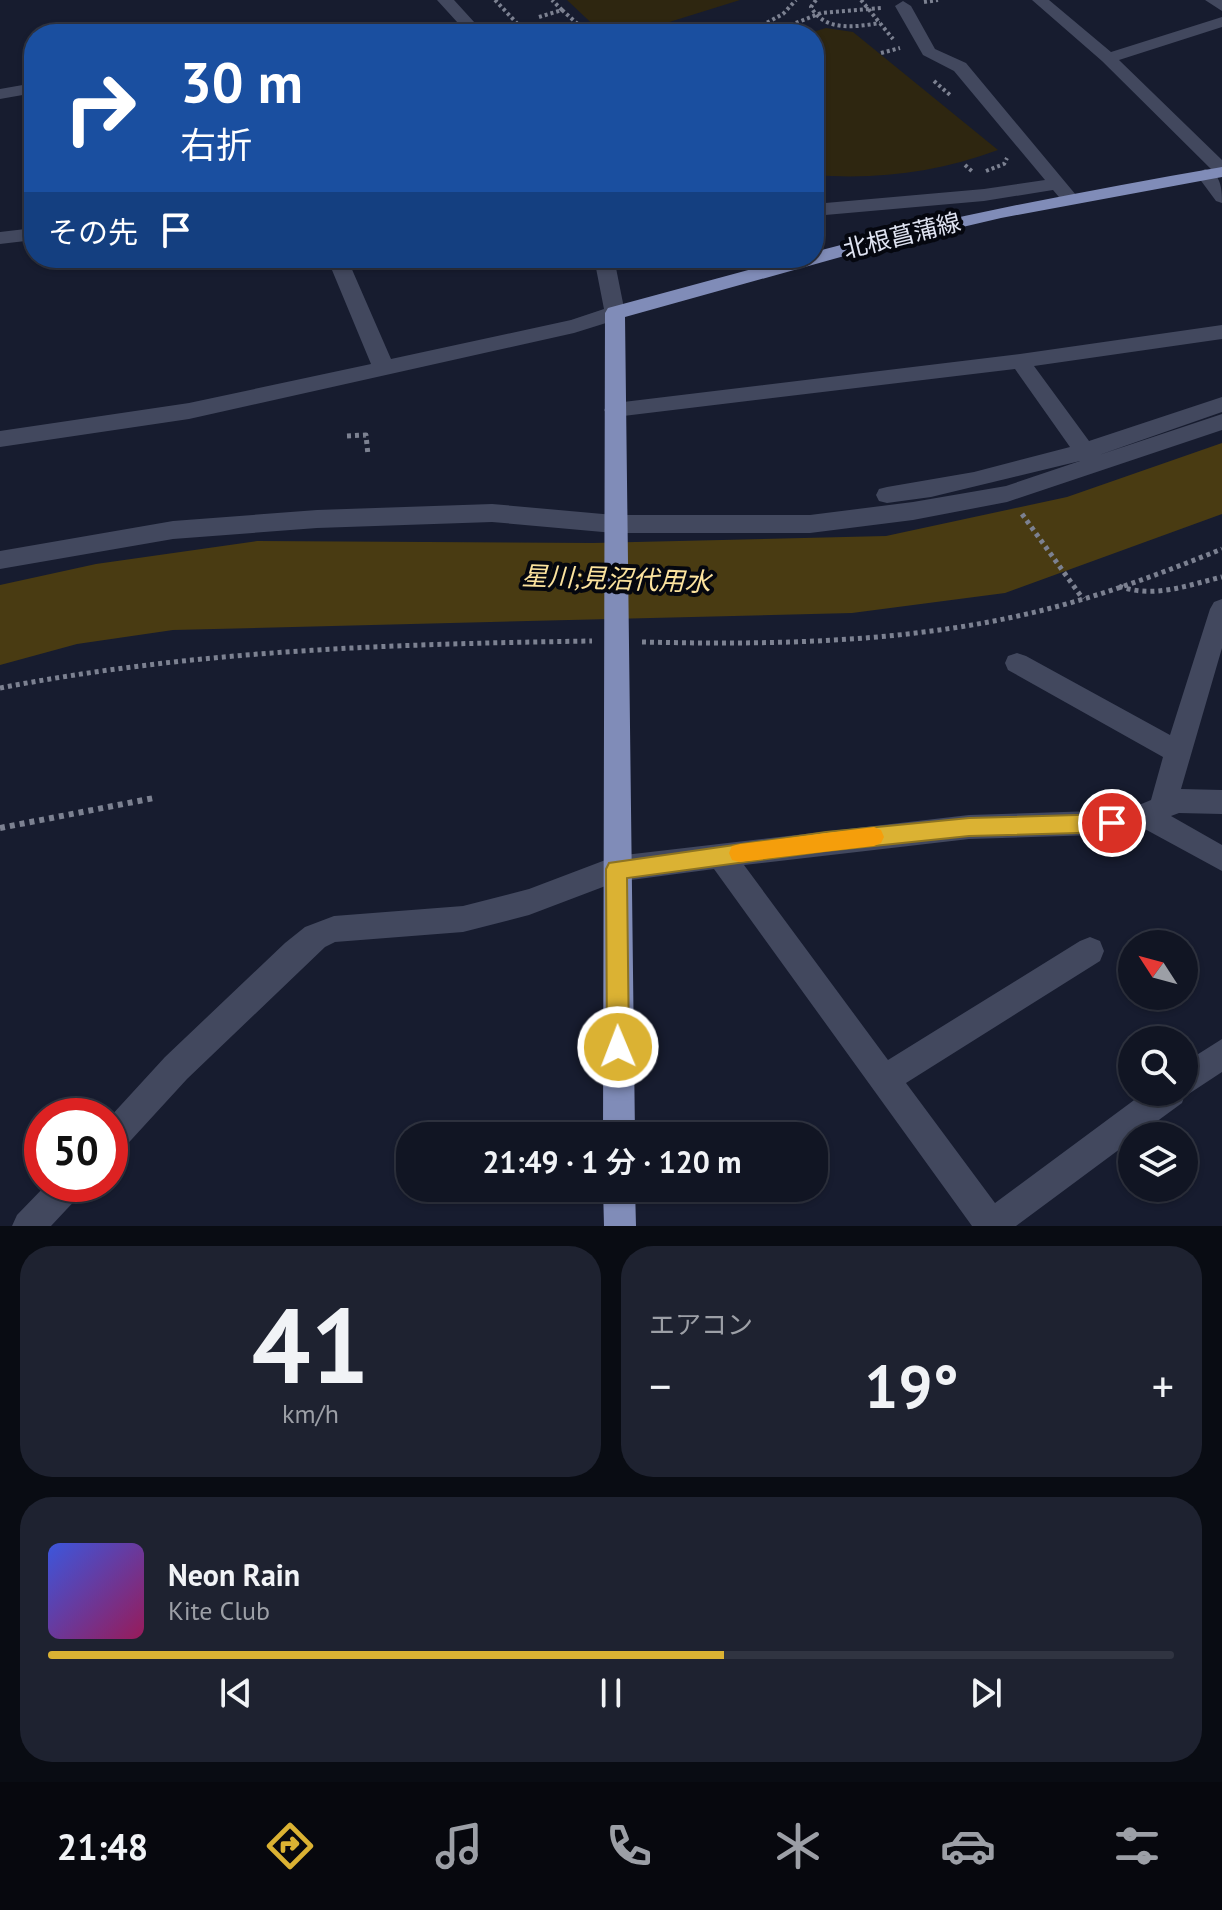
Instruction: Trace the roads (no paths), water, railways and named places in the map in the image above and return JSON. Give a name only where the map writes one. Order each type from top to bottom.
[{"type":"main road","name":"北根菖蒲線","points":[[824,256],[1064,191],[1216,172]]},
{"type":"main road","name":"北根菖蒲線","points":[[615,313],[779,268]]},
{"type":"main road","points":[[615,313],[619,1122]]},
{"type":"main road","points":[[619,1202],[620,1226]]},
{"type":"street","points":[[445,0],[468,24]]},
{"type":"street","points":[[1040,0],[1108,58],[1216,172],[1222,197]]},
{"type":"street","points":[[1213,0],[1222,6]]},
{"type":"street","points":[[903,6],[929,52],[960,67],[1064,191]]},
{"type":"street","points":[[1108,58],[1222,22]]},
{"type":"street","points":[[0,94],[24,90]]},
{"type":"street","points":[[824,209],[1027,190],[1064,191]]},
{"type":"street","points":[[0,238],[24,235]]},
{"type":"street","points":[[341,268],[380,355],[383,370]]},
{"type":"street","points":[[0,439],[189,411],[574,326],[615,313],[606,268]]},
{"type":"street","points":[[615,410],[1020,361],[1222,332]]},
{"type":"street","points":[[1020,361],[1090,458]]},
{"type":"street","points":[[0,560],[173,530],[317,519],[492,513],[614,529],[810,524],[884,515],[1007,494],[1222,404]]},
{"type":"street","points":[[887,495],[947,488],[1090,458],[1222,422]]},
{"type":"street","points":[[1154,810],[1212,672],[1222,609]]},
{"type":"street","points":[[1017,663],[1177,752]]},
{"type":"street","points":[[128,1120],[176,1068],[315,937],[334,929],[463,919],[529,902],[616,869],[969,827],[1128,822],[1154,810],[1193,800],[1222,802]]},
{"type":"street","points":[[1154,810],[1222,859]]},
{"type":"street","points":[[720,855],[991,1225],[1152,1106]]},
{"type":"street","points":[[885,1079],[1090,951]]},
{"type":"street","points":[[1198,1072],[1222,1054]]},
{"type":"street","points":[[28,1226],[51,1202]]},
{"type":"water","name":"星川;見沼代用水","points":[[1222,443],[1222,514],[1005,593],[852,613],[173,630],[77,644],[0,665],[0,585],[96,564],[257,541],[593,543],[886,536],[1067,497]]}]
